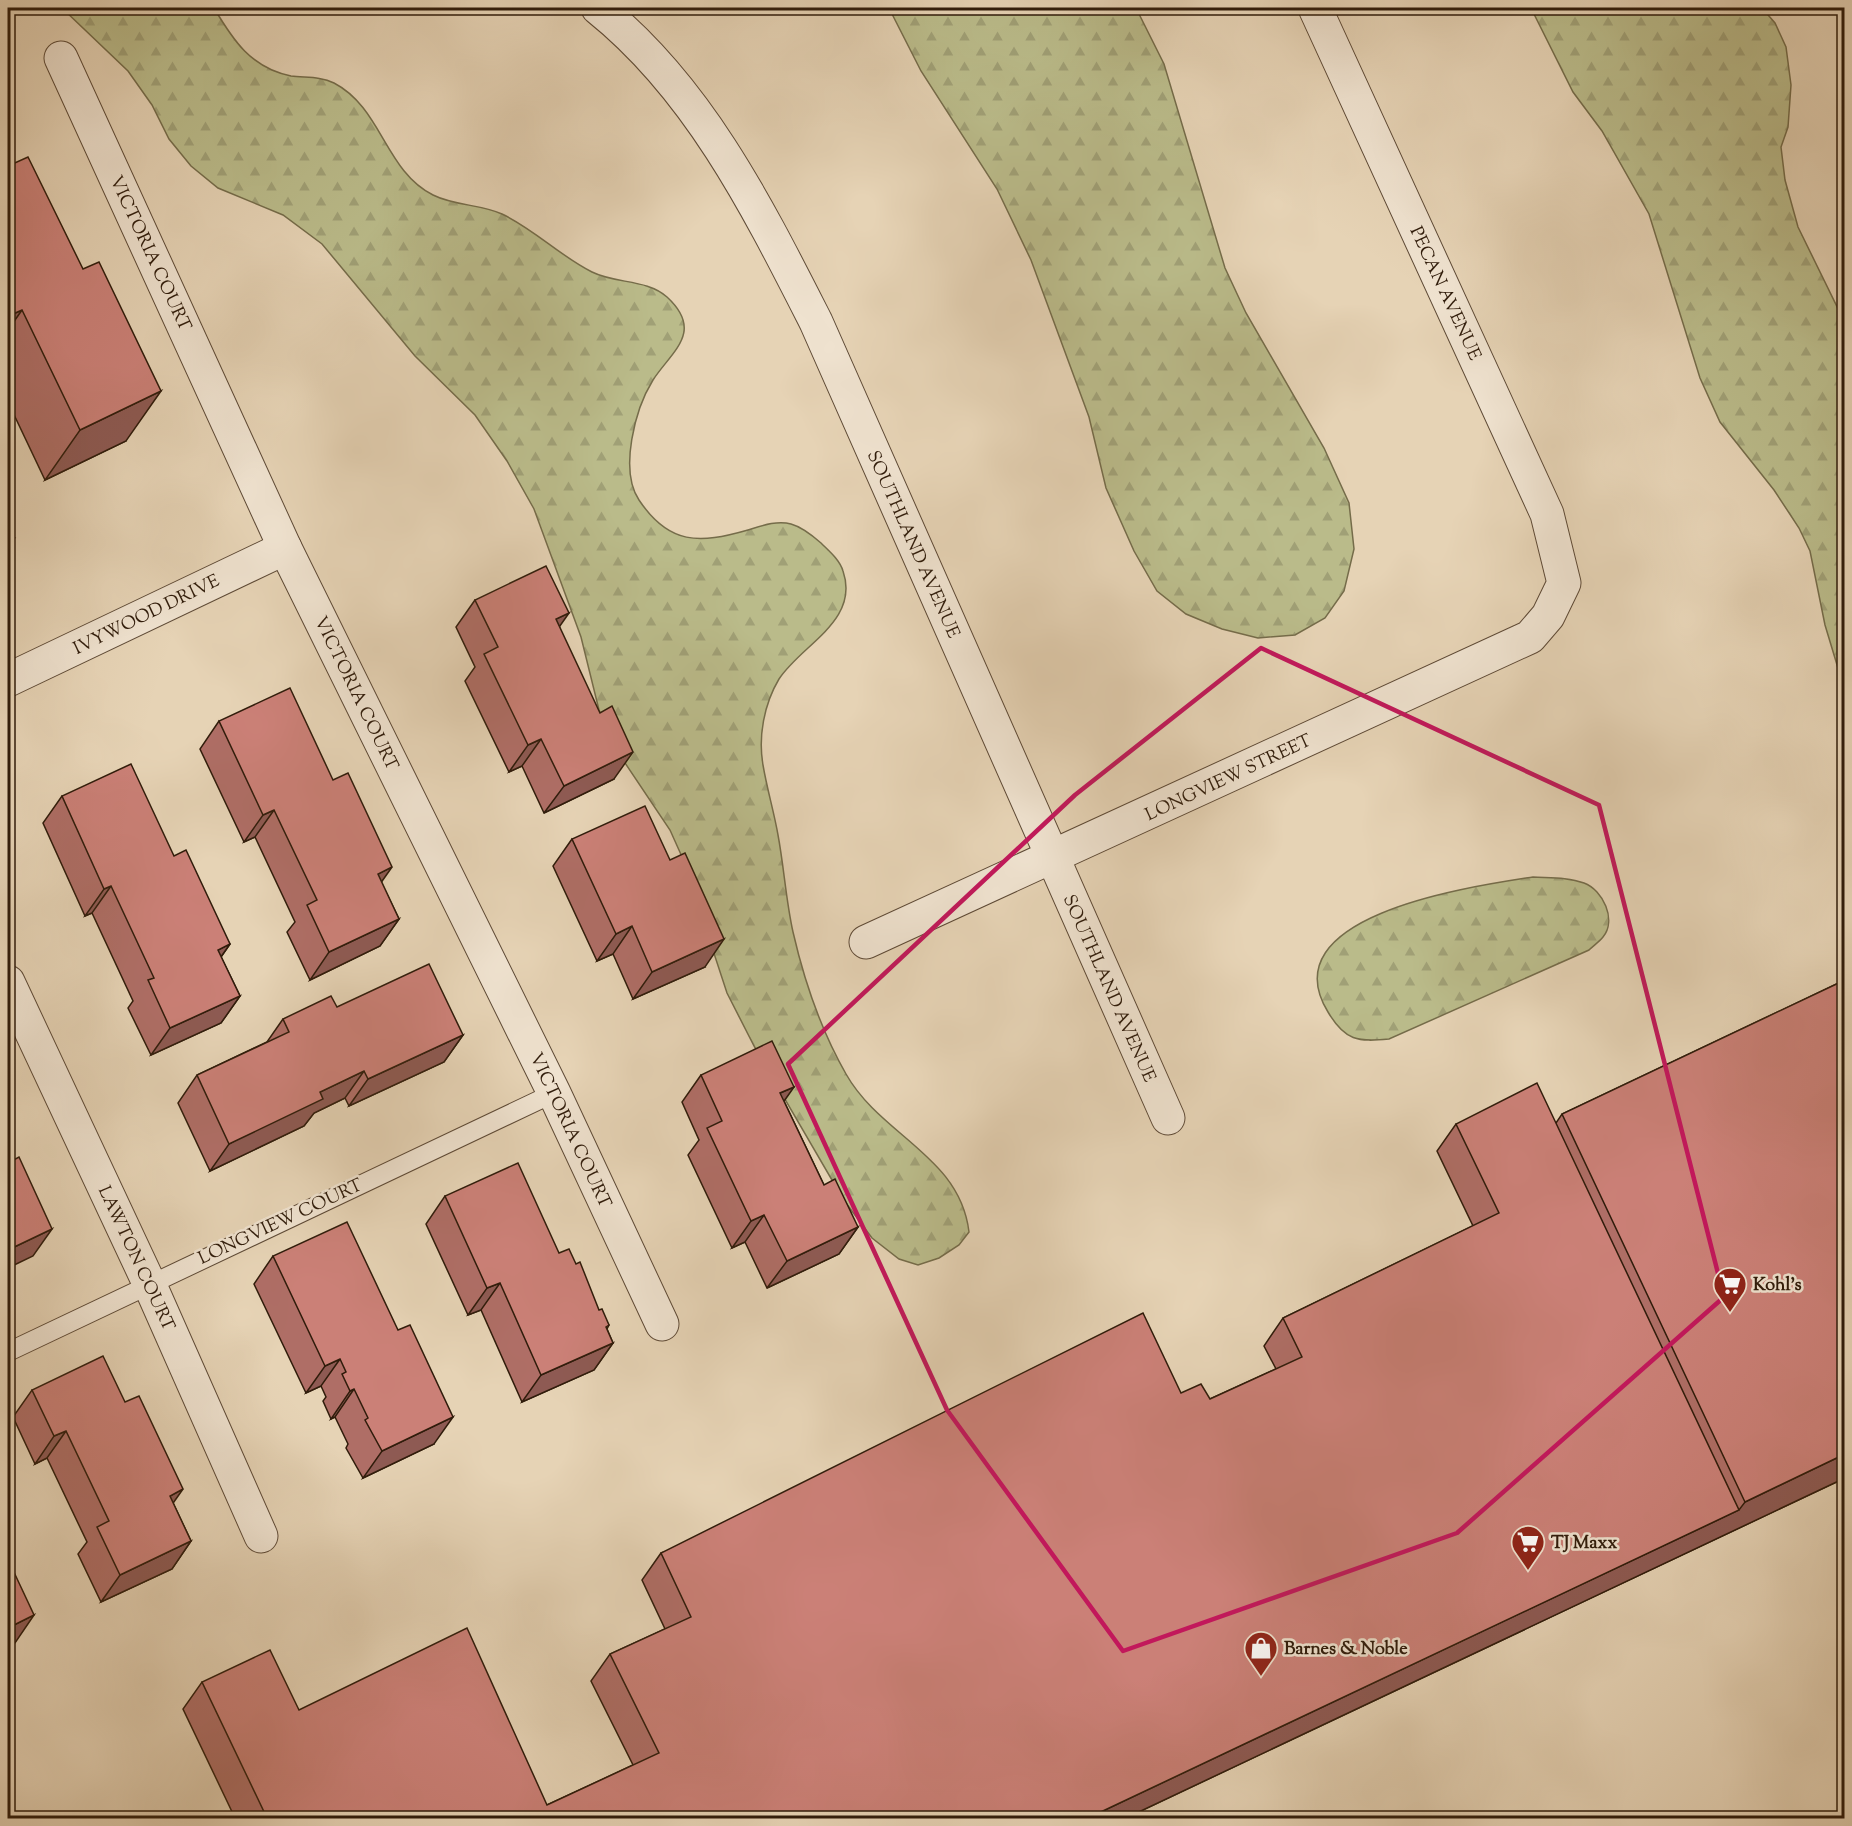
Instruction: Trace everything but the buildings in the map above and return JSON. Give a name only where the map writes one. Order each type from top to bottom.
[{"type":"street","name":"SOUTHLAND AVENUE","points":[[598,8],[662,67],[714,138],[764,221],[816,322],[1168,1118]]},
{"type":"street","name":"PECAN AVENUE","points":[[1315,8],[1547,514],[1564,582]]},
{"type":"street","name":"VICTORIA COURT","points":[[61,58],[285,548],[554,1093],[662,1324]]},
{"type":"street","name":"IVYWOOD DRIVE","points":[[8,680],[285,548]]},
{"type":"street","name":"LONGVIEW STREET","points":[[866,942],[1530,637],[1548,616],[1564,582]]},
{"type":"street","name":"LAWTON COURT","points":[[8,982],[149,1283],[261,1536]]},
{"type":"lane","name":"LONGVIEW COURT","points":[[8,1352],[149,1283],[554,1093]]},
{"type":"highlighted area","points":[[1261,648],[1599,805],[1724,1297],[1457,1533],[1123,1651],[947,1410],[788,1064],[1075,795]]},
{"type":"green space","points":[[62,8],[214,8],[236,41],[254,59],[265,66],[291,76],[329,81],[350,94],[374,123],[404,171],[433,195],[502,214],[592,272],[650,287],[667,297],[678,309],[684,331],[681,341],[646,392],[635,423],[630,456],[633,487],[650,515],[674,533],[700,539],[715,538],[769,524],[791,524],[803,529],[818,540],[842,567],[846,589],[843,604],[836,618],[826,631],[789,666],[779,679],[769,699],[761,743],[763,765],[778,835],[793,932],[808,987],[822,1023],[837,1058],[861,1095],[935,1165],[951,1184],[963,1206],[969,1232],[959,1245],[939,1258],[918,1265],[899,1259],[872,1238],[843,1199],[754,1046],[727,993],[683,859],[670,830],[615,748],[599,710],[581,637],[534,509],[507,461],[475,415],[415,356],[322,244],[283,215],[218,188],[191,166],[169,139],[152,105],[128,71]]},
{"type":"green space","points":[[889,8],[1136,8],[1164,64],[1225,268],[1246,313],[1324,448],[1349,503],[1354,549],[1344,591],[1325,618],[1295,635],[1258,638],[1222,629],[1186,614],[1157,591],[1134,551],[1106,488],[1089,417],[1031,260],[997,189],[921,71]]},
{"type":"green space","points":[[1531,8],[1762,8],[1775,23],[1786,47],[1791,85],[1788,127],[1781,147],[1785,180],[1798,227],[1844,321],[1844,688],[1825,625],[1810,551],[1799,528],[1774,490],[1720,422],[1700,378],[1649,214],[1602,131],[1573,92]]},
{"type":"green space","points":[[1533,877],[1578,881],[1597,892],[1606,906],[1609,922],[1601,939],[1589,950],[1389,1039],[1353,1038],[1334,1022],[1328,1012],[1317,978],[1327,951],[1351,929],[1387,911],[1427,898],[1468,888]]},
{"type":"place","name":"Kohl's","points":[[1730,1313]]},
{"type":"place","name":"TJ Maxx","points":[[1528,1571]]},
{"type":"place","name":"Barnes & Noble","points":[[1261,1677]]}]
